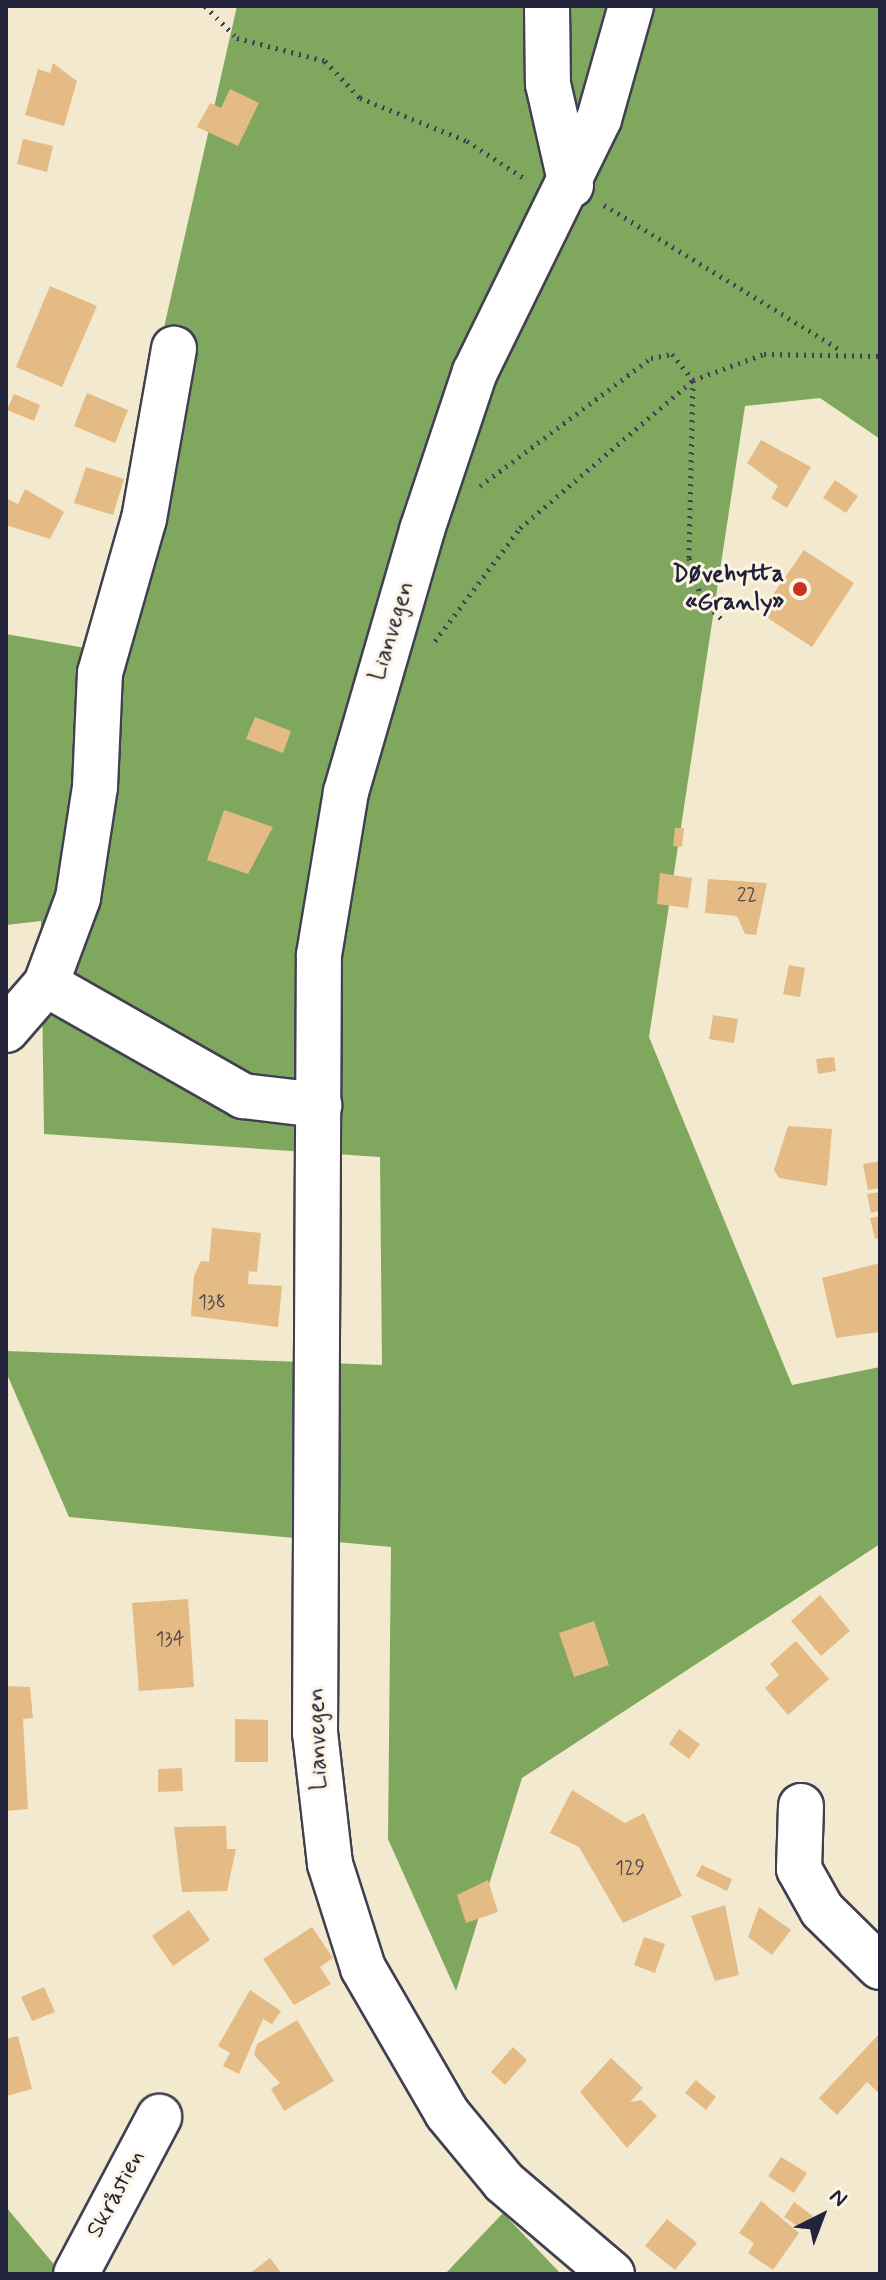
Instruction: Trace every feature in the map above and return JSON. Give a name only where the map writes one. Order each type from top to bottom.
[{"type":"street","points":[[547,6],[548,84],[571,185]]},
{"type":"street","name":"Lianvegen","points":[[612,2274],[504,2182],[447,2113],[363,1968],[330,1864],[315,1733],[319,955],[349,778],[475,372],[571,185],[631,6]]},
{"type":"street","points":[[6,1030],[46,984],[78,898],[108,631],[144,519],[174,349]]},
{"type":"street","points":[[46,984],[243,1096],[319,1105]]},
{"type":"street","points":[[801,1806],[799,1869],[822,1910],[880,1967]]},
{"type":"street","name":"Skråstien","points":[[76,2274],[159,2117]]},
{"type":"path","points":[[473,492],[651,358],[672,354],[693,380],[689,558],[702,600],[722,619]]},
{"type":"path","points":[[432,647],[453,609],[520,528],[693,380],[764,354],[880,356]]},
{"type":"green space","points":[[237,6],[880,6],[880,439],[820,398],[745,406],[649,1037],[792,1385],[880,1367],[880,1544],[522,1778],[456,1991],[388,1839],[391,1547],[69,1517],[6,1372],[6,1351],[382,1365],[380,1157],[44,1134],[41,921],[6,925],[6,634],[91,649]]},
{"type":"green space","points":[[6,2207],[62,2274],[6,2274]]},
{"type":"green space","points":[[503,2213],[561,2274],[445,2274]]},
{"type":"building","points":[[53,63],[77,81],[64,126],[25,115],[38,69],[50,73]]},
{"type":"building","points":[[230,89],[259,103],[238,146],[197,127],[210,103],[221,108]]},
{"type":"building","points":[[23,139],[53,146],[47,172],[17,164]]},
{"type":"building","points":[[50,286],[97,306],[62,387],[16,367]]},
{"type":"building","points":[[87,393],[128,410],[115,443],[74,426]]},
{"type":"building","points":[[14,394],[40,405],[34,421],[7,410]]},
{"type":"building","points":[[761,440],[811,467],[787,508],[771,498],[778,486],[747,463]]},
{"type":"building","points":[[86,467],[124,479],[113,515],[74,503]]},
{"type":"building","points":[[835,480],[858,496],[846,513],[823,498]]},
{"type":"building","points":[[25,489],[64,512],[50,539],[6,525],[6,498],[18,504]]},
{"type":"building","points":[[804,550],[854,583],[812,647],[760,613]]},
{"type":"building","points":[[255,717],[291,731],[283,753],[246,739]]},
{"type":"building","points":[[224,810],[273,827],[248,874],[207,860]]},
{"type":"building","points":[[675,828],[684,828],[682,847],[673,846]]},
{"type":"building","points":[[660,873],[692,878],[688,908],[657,904]]},
{"type":"building","points":[[708,879],[767,883],[756,935],[745,934],[737,916],[705,913]]},
{"type":"building","points":[[789,965],[805,968],[800,997],[783,994]]},
{"type":"building","points":[[713,1015],[738,1019],[734,1043],[709,1039]]},
{"type":"building","points":[[834,1057],[836,1071],[818,1074],[816,1059]]},
{"type":"building","points":[[788,1126],[832,1129],[827,1186],[779,1178],[774,1170]]},
{"type":"building","points":[[880,1161],[880,1188],[868,1190],[863,1164]]},
{"type":"building","points":[[880,1192],[880,1211],[871,1213],[867,1194]]},
{"type":"building","points":[[880,1216],[880,1238],[875,1239],[870,1218]]},
{"type":"building","points":[[212,1228],[261,1233],[257,1272],[249,1271],[248,1284],[282,1286],[278,1327],[191,1316],[194,1276],[201,1261],[209,1262]]},
{"type":"building","points":[[880,1263],[880,1332],[836,1338],[822,1278]]},
{"type":"building","points":[[820,1595],[850,1631],[821,1656],[791,1621]]},
{"type":"building","points":[[188,1599],[194,1687],[139,1691],[132,1603]]},
{"type":"building","points":[[594,1621],[609,1665],[574,1677],[559,1633]]},
{"type":"building","points":[[796,1641],[829,1679],[788,1715],[765,1688],[779,1675],[770,1664]]},
{"type":"building","points":[[6,1686],[30,1687],[33,1718],[23,1719],[28,1809],[6,1811]]},
{"type":"building","points":[[235,1719],[268,1720],[268,1762],[235,1762]]},
{"type":"building","points":[[679,1729],[700,1744],[689,1759],[669,1744]]},
{"type":"building","points":[[182,1768],[183,1791],[158,1792],[158,1769]]},
{"type":"building","points":[[572,1790],[625,1823],[644,1813],[682,1896],[623,1923],[579,1847],[550,1833]]},
{"type":"building","points":[[226,1826],[227,1849],[236,1849],[227,1891],[182,1892],[174,1827]]},
{"type":"building","points":[[702,1865],[732,1879],[727,1891],[696,1876]]},
{"type":"building","points":[[488,1880],[498,1912],[466,1923],[457,1895]]},
{"type":"building","points":[[725,1905],[739,1975],[715,1981],[691,1916]]},
{"type":"building","points":[[759,1907],[791,1930],[772,1955],[748,1937]]},
{"type":"building","points":[[189,1910],[210,1940],[173,1966],[152,1936]]},
{"type":"building","points":[[312,1927],[333,1958],[320,1967],[331,1984],[294,2005],[263,1959]]},
{"type":"building","points":[[644,1937],[665,1944],[655,1973],[634,1965]]},
{"type":"building","points":[[44,1987],[55,2012],[32,2021],[21,1997]]},
{"type":"building","points":[[250,1990],[281,2011],[272,2024],[263,2019],[239,2074],[223,2066],[230,2053],[218,2046]]},
{"type":"building","points":[[297,2020],[334,2081],[284,2111],[271,2089],[280,2083],[254,2055],[257,2044]]},
{"type":"building","points":[[880,2033],[880,2094],[867,2082],[837,2115],[819,2098]]},
{"type":"building","points":[[18,2036],[32,2089],[6,2096],[6,2039]]},
{"type":"building","points":[[513,2047],[527,2060],[505,2085],[491,2072]]},
{"type":"building","points":[[611,2058],[643,2088],[630,2102],[641,2100],[657,2116],[627,2148],[580,2092]]},
{"type":"building","points":[[696,2080],[716,2097],[706,2110],[685,2093]]},
{"type":"building","points":[[781,2157],[807,2173],[794,2193],[768,2176]]},
{"type":"building","points":[[761,2201],[799,2233],[773,2270],[748,2253],[754,2243],[739,2233]]},
{"type":"building","points":[[794,2202],[813,2216],[803,2230],[784,2217]]},
{"type":"building","points":[[667,2219],[697,2243],[675,2270],[645,2246]]},
{"type":"building","points":[[270,2258],[282,2274],[249,2274]]},
{"type":"place","name":"Døvehytta «Granly»","points":[[800,589]]}]
